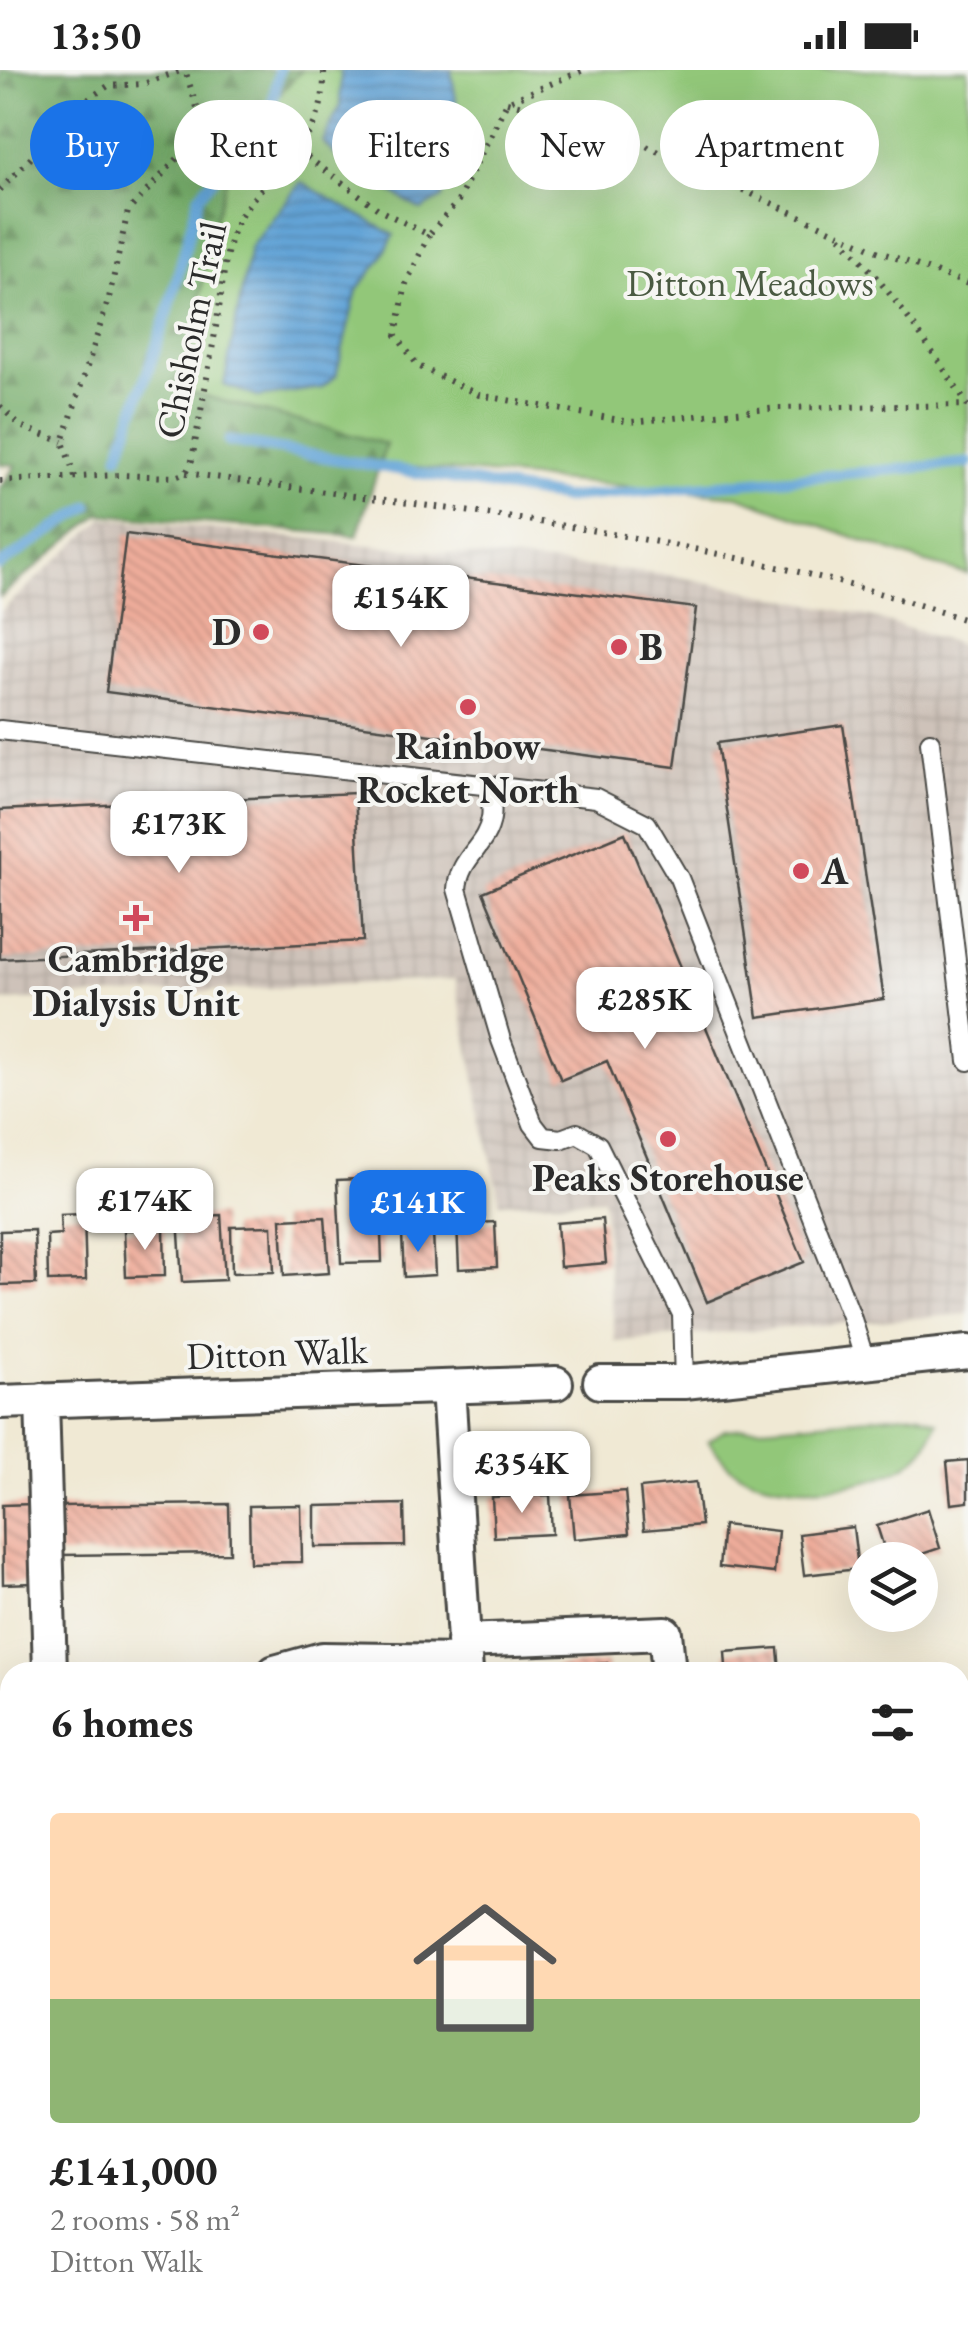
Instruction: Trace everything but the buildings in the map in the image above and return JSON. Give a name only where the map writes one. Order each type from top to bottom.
[{"type":"street","points":[[600,1382],[684,1382],[968,1352]]},
{"type":"street","name":"Ditton Walk","points":[[0,1402],[556,1383]]},
{"type":"street","points":[[448,1388],[464,1658]]},
{"type":"street","points":[[42,1400],[50,1662]]},
{"type":"street","points":[[314,1662],[464,1658],[666,1633],[668,1662]]},
{"type":"lane","points":[[0,730],[596,798],[647,824],[679,878],[852,1316],[866,1364]]},
{"type":"lane","points":[[930,742],[968,1061]]},
{"type":"lane","points":[[489,786],[492,818],[486,834],[458,873],[457,889],[500,1040],[543,1137],[561,1138],[576,1133],[598,1145],[682,1314],[684,1382]]},
{"type":"path","points":[[0,190],[87,100],[108,86],[143,84],[184,70],[202,122],[192,144],[128,212],[109,298],[62,442],[74,477]]},
{"type":"path","points":[[312,129],[319,116],[324,70]]},
{"type":"path","points":[[511,100],[584,70]]},
{"type":"path","points":[[505,104],[458,200],[429,235],[406,284],[396,335],[418,366],[479,394],[631,422],[778,408],[968,405]]},
{"type":"path","points":[[640,143],[835,232],[968,284]]},
{"type":"path","points":[[312,161],[382,211],[429,235]]},
{"type":"path","name":"Chisholm Trail","points":[[0,480],[175,477],[186,473],[192,460],[226,260],[240,216],[261,190]]},
{"type":"path","points":[[835,232],[903,311],[968,405]]},
{"type":"path","points":[[0,406],[20,426],[62,442]]},
{"type":"path","points":[[186,473],[534,522],[733,557],[968,621]]},
{"type":"shaded area","points":[[104,518],[676,576],[867,616],[968,647],[968,1314],[615,1341],[603,1199],[500,1203],[455,979],[0,1001],[0,612]]},
{"type":"green space","name":"Ditton Meadows","points":[[0,70],[968,70],[968,574],[923,562],[738,496],[221,454],[69,190],[154,190],[154,100],[30,100],[30,122]]},
{"type":"green space","points":[[0,70],[302,70],[274,100],[174,100],[174,190],[223,190],[209,241],[185,391],[386,444],[357,536],[100,514],[0,597],[0,488],[16,465],[0,464]]},
{"type":"green space","points":[[917,1414],[937,1422],[926,1447],[908,1464],[860,1483],[833,1487],[778,1485],[754,1479],[730,1467],[708,1441],[725,1430]]},
{"type":"water","points":[[341,70],[451,70],[456,100],[340,100]]},
{"type":"water","points":[[332,123],[332,152],[323,142]]},
{"type":"water","points":[[312,188],[394,235],[357,290],[336,376],[321,388],[258,397],[224,385],[250,248],[295,190]]},
{"type":"water","points":[[389,190],[443,190],[442,198],[421,210]]},
{"type":"waterway","points":[[119,455],[168,312],[199,196],[272,106],[279,70]]},
{"type":"waterway","points":[[229,441],[565,498],[968,463]]},
{"type":"waterway","points":[[0,565],[89,506]]},
{"type":"place","name":"D","points":[[261,632]]},
{"type":"place","name":"B","points":[[619,647]]},
{"type":"place","name":"Rainbow Rocket North","points":[[468,707]]},
{"type":"place","name":"A","points":[[801,871]]},
{"type":"place","name":"Cambridge Dialysis Unit","points":[[136,918]]},
{"type":"place","name":"Peaks Storehouse","points":[[668,1139]]}]
